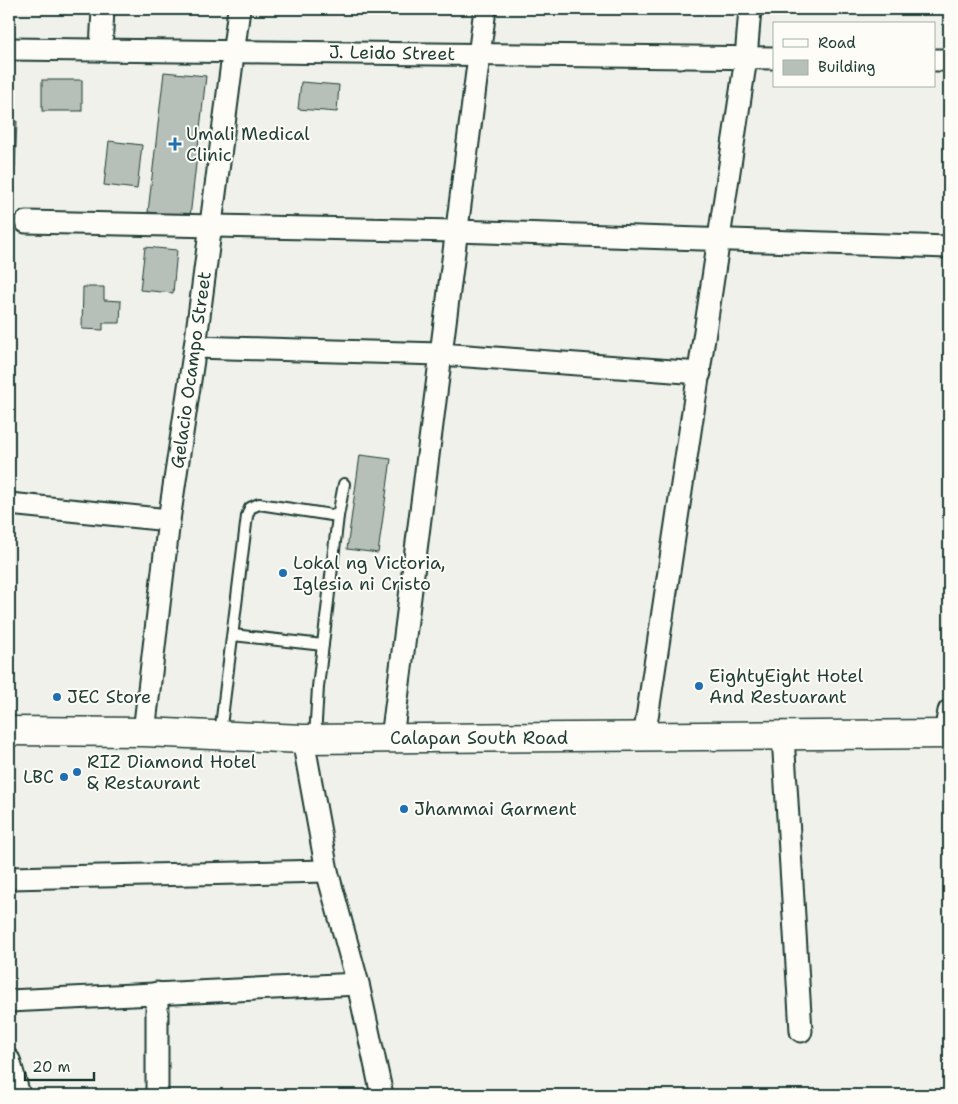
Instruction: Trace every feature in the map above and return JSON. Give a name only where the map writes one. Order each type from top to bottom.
[{"type":"highway","name":"Calapan South Road","points":[[9,731],[144,732],[309,739],[644,738],[782,736],[948,727]]},
{"type":"street","points":[[101,50],[103,9]]},
{"type":"street","name":"Gelacio Ocampo Street","points":[[144,732],[169,520],[195,347],[239,9]]},
{"type":"street","points":[[392,738],[485,9]]},
{"type":"street","points":[[644,738],[720,239],[746,58],[750,9]]},
{"type":"street","name":"J. Leido Street","points":[[9,49],[773,58]]},
{"type":"street","points":[[936,60],[949,60]]},
{"type":"street","points":[[26,222],[456,231],[949,247]]},
{"type":"street","points":[[195,347],[440,354],[700,373]]},
{"type":"street","points":[[9,504],[169,520]]},
{"type":"street","points":[[782,736],[801,1031]]},
{"type":"street","points":[[309,739],[327,871],[358,984],[382,1095]]},
{"type":"street","points":[[9,878],[327,871]]},
{"type":"street","points":[[9,1001],[358,984]]},
{"type":"street","points":[[157,993],[157,1095]]},
{"type":"street","points":[[9,1060],[20,1095]]},
{"type":"lane","points":[[309,739],[318,687],[338,516],[344,484]]},
{"type":"lane","points":[[220,735],[247,516],[250,508],[259,504],[338,516]]},
{"type":"lane","points":[[233,635],[323,644]]},
{"type":"building","name":"Umali Medical Clinic","points":[[164,72],[206,76],[190,217],[148,212]]},
{"type":"building","points":[[42,80],[82,80],[82,111],[42,111]]},
{"type":"building","points":[[301,82],[339,85],[337,112],[298,109]]},
{"type":"building","points":[[9,121],[17,121],[15,168],[9,168]]},
{"type":"building","points":[[109,141],[142,145],[137,189],[104,185]]},
{"type":"building","points":[[9,171],[14,171],[13,206],[9,206]]},
{"type":"building","points":[[145,247],[177,250],[173,293],[140,290]]},
{"type":"building","points":[[83,287],[104,287],[104,300],[121,301],[120,323],[103,323],[103,330],[82,329]]},
{"type":"building","points":[[360,455],[391,459],[378,553],[347,549]]},
{"type":"place","name":"Umali Medical Clinic","points":[[175,144]]},
{"type":"place","name":"Lokal ng Victoria, Iglesia ni Cristo","points":[[283,573]]},
{"type":"place","name":"EightyEight Hotel And Restuarant","points":[[699,686]]},
{"type":"place","name":"JEC Store","points":[[57,697]]},
{"type":"place","name":"RIZ Diamond Hotel & Restaurant","points":[[77,772]]},
{"type":"place","name":"LBC","points":[[64,777]]},
{"type":"place","name":"Jhammai Garment","points":[[404,809]]}]
